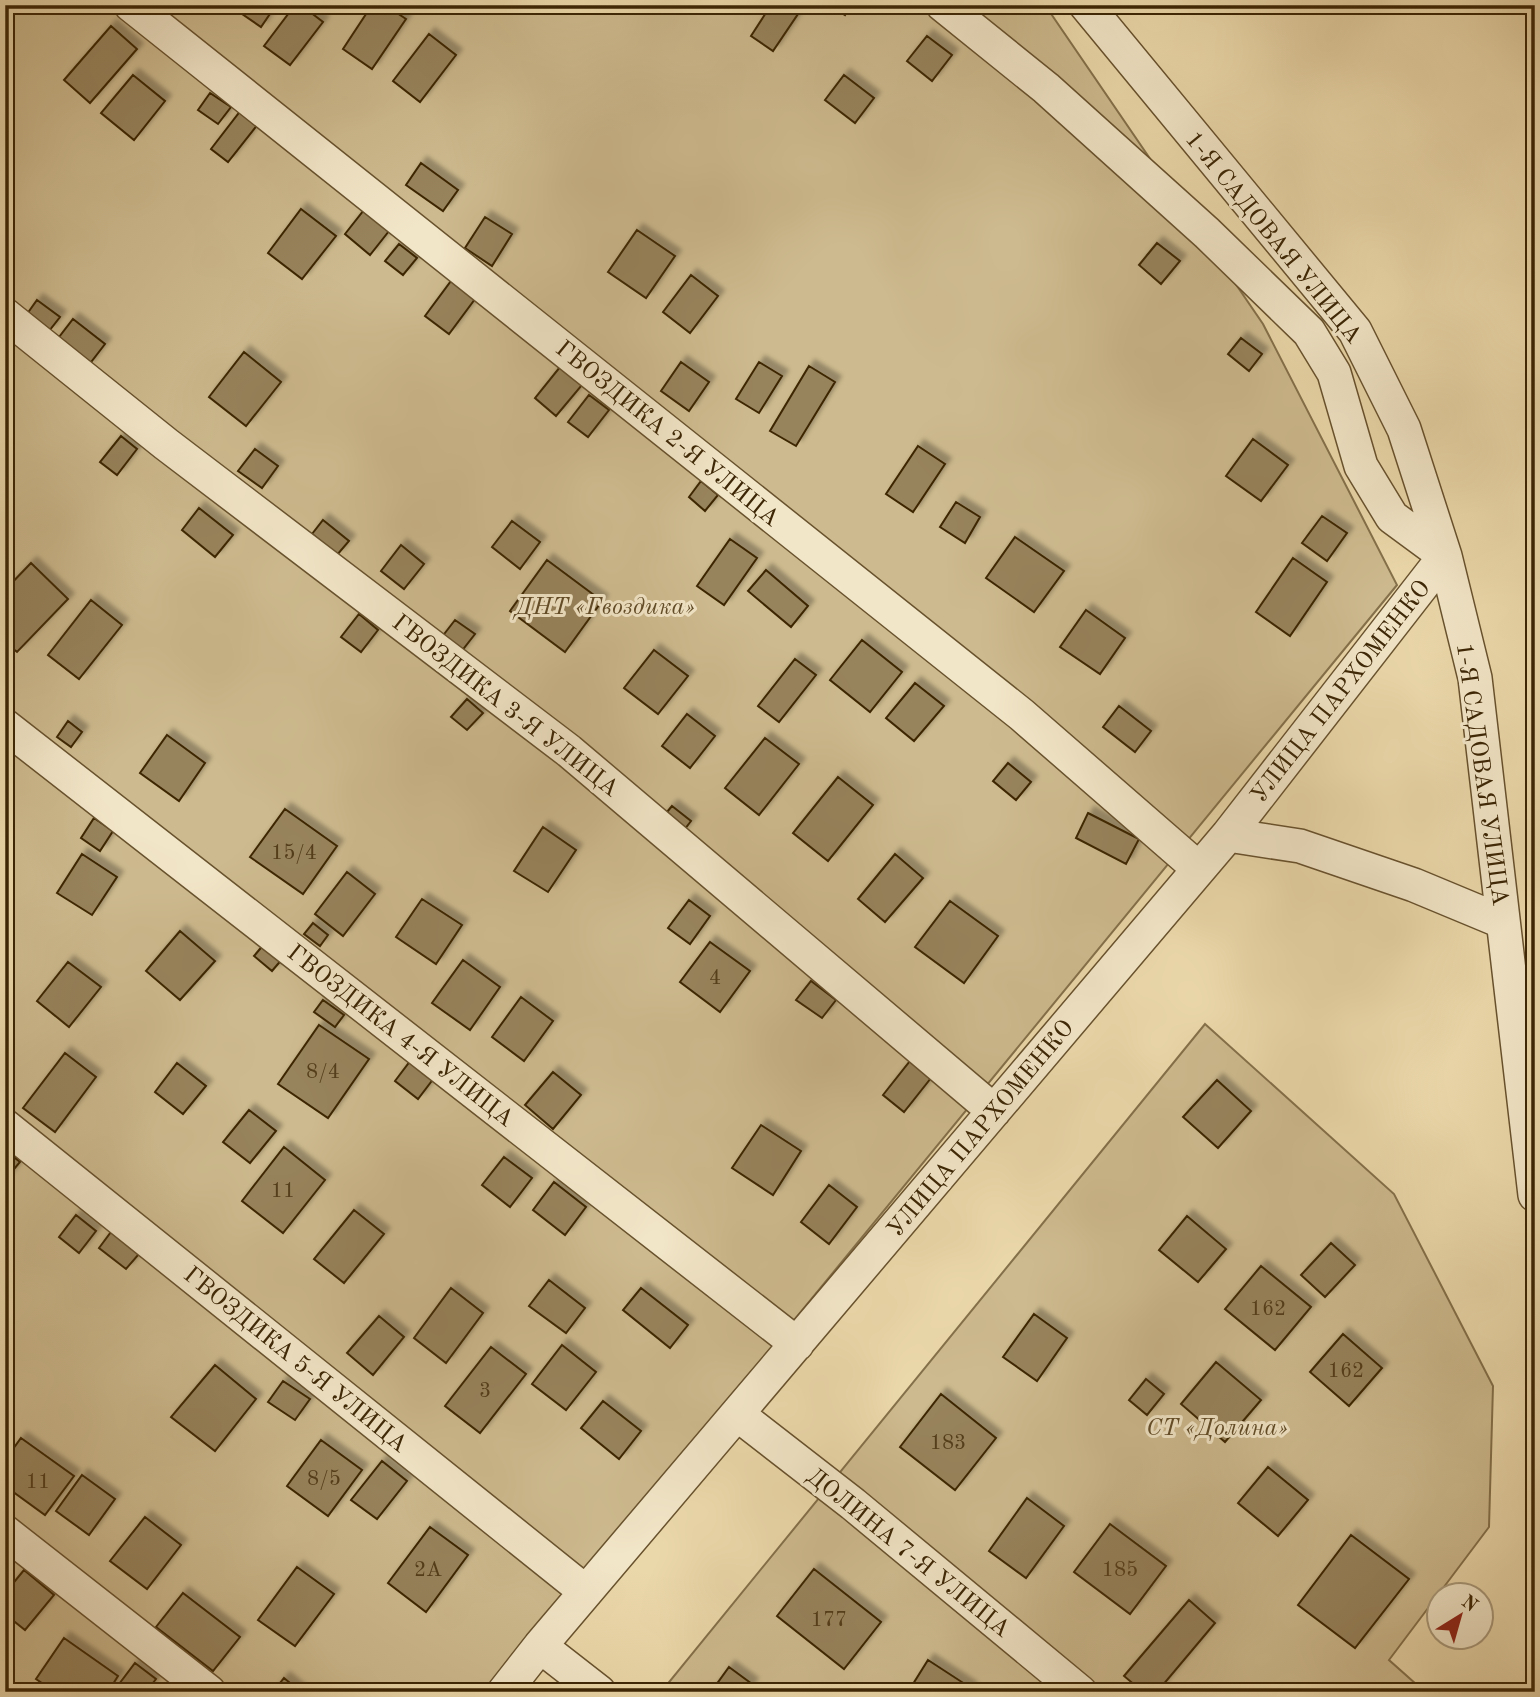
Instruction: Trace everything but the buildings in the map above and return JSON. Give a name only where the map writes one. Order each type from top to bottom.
[{"type":"street","name":"ГВОЗДИКА 2-Я УЛИЦА","points":[[131,5],[1022,715],[1199,869]]},
{"type":"street","points":[[943,5],[1046,88],[1207,233],[1308,332],[1334,373],[1361,466],[1392,517],[1445,556]]},
{"type":"street","name":"1-Я САДОВАЯ УЛИЦА","points":[[1086,5],[1355,331],[1404,429],[1445,556],[1475,678],[1535,1195]]},
{"type":"street","name":"ГВОЗДИКА 3-Я УЛИЦА","points":[[5,315],[166,444],[569,751],[994,1111]]},
{"type":"street","name":"УЛИЦА ПАРХОМЕНКО","points":[[504,1692],[586,1591],[1228,835],[1445,556]]},
{"type":"street","name":"ГВОЗДИКА 4-Я УЛИЦА","points":[[5,726],[797,1344]]},
{"type":"street","points":[[1228,835],[1300,846],[1414,885],[1503,922]]},
{"type":"street","name":"ГВОЗДИКА 5-Я УЛИЦА","points":[[5,1126],[586,1591]]},
{"type":"street","name":"ДОЛИНА 7-Я УЛИЦА","points":[[737,1414],[853,1504],[1080,1692]]},
{"type":"street","points":[[5,1532],[209,1692]]},
{"type":"street","points":[[540,1646],[600,1692]]},
{"type":"green space","name":"ДНТ «Гвоздика»","points":[[5,5],[1045,5],[1263,324],[1397,585],[489,1692],[5,1692]]},
{"type":"green space","name":"СТ «Долина»","points":[[1205,1024],[1394,1194],[1493,1386],[1489,1527],[1448,1582],[1424,1582],[1424,1613],[1389,1660],[1425,1692],[661,1692]]}]
